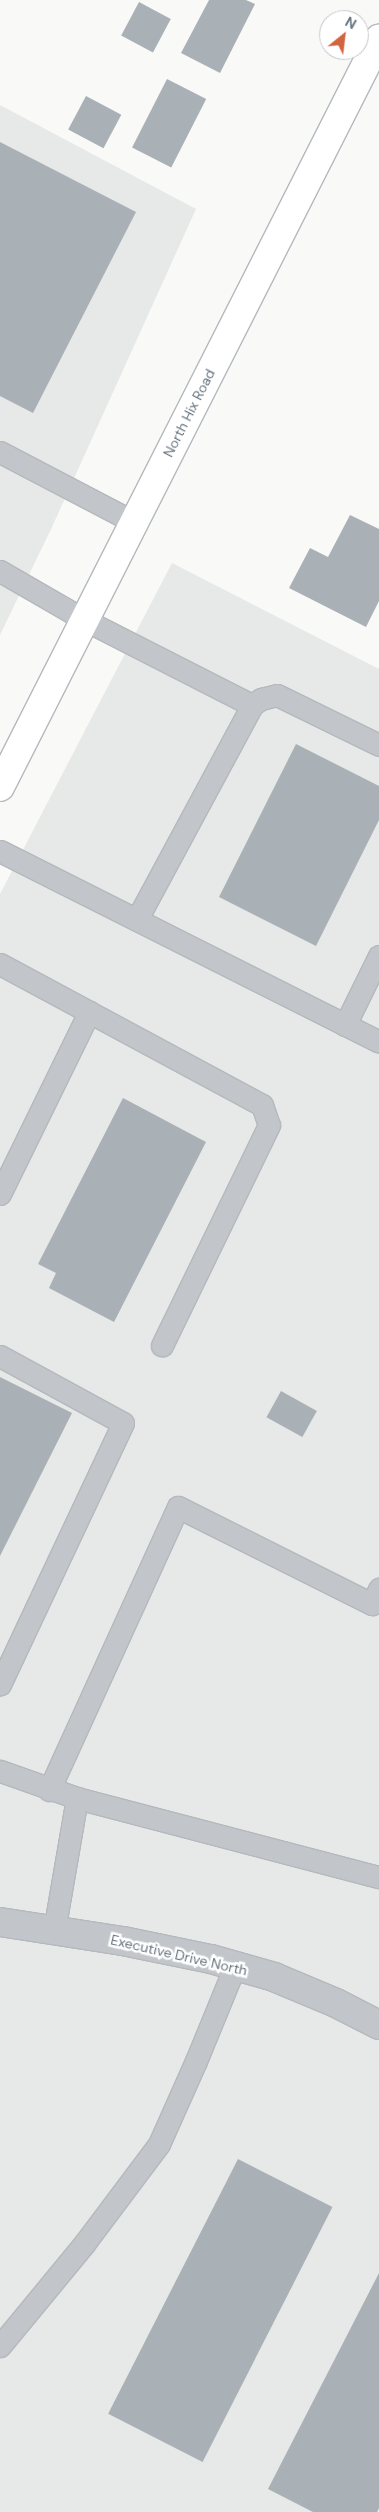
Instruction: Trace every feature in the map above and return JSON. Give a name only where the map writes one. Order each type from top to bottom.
[{"type":"street","name":"North Hix Road","points":[[0,787],[83,619],[379,39]]},
{"type":"street","name":"Executive Drive North","points":[[0,1922],[123,1940],[235,1966],[274,1977],[336,2003],[379,2025]]},
{"type":"lane","points":[[0,452],[134,522]]},
{"type":"lane","points":[[0,571],[83,619],[252,705]]},
{"type":"lane","points":[[137,919],[252,705],[269,696],[277,695],[379,745]]},
{"type":"lane","points":[[0,851],[379,1042]]},
{"type":"lane","points":[[345,1025],[379,956]]},
{"type":"lane","points":[[0,964],[262,1105],[269,1125],[162,1344]]},
{"type":"lane","points":[[0,1194],[89,1012]]},
{"type":"lane","points":[[0,1356],[123,1423],[0,1684]]},
{"type":"lane","points":[[50,1790],[178,1507],[372,1604],[379,1589]]},
{"type":"lane","points":[[0,1771],[76,1798],[379,1877]]},
{"type":"lane","points":[[54,1931],[76,1798]]},
{"type":"lane","points":[[0,2346],[84,2244],[159,2144],[235,1966]]},
{"type":"shaded area","points":[[0,105],[196,209],[52,527],[0,635]]},
{"type":"shaded area","points":[[172,563],[379,669],[379,2512],[0,2512],[0,894]]},
{"type":"building","points":[[209,0],[246,0],[255,4],[220,73],[181,53]]},
{"type":"building","points":[[139,2],[171,19],[153,52],[121,36]]},
{"type":"building","points":[[167,79],[206,99],[171,168],[132,148]]},
{"type":"building","points":[[86,96],[121,115],[103,148],[68,130]]},
{"type":"building","points":[[0,142],[136,212],[33,413],[0,396]]},
{"type":"building","points":[[350,515],[379,529],[379,601],[366,627],[289,588],[310,548],[328,557]]},
{"type":"building","points":[[296,744],[379,786],[379,820],[316,946],[219,897]]},
{"type":"building","points":[[123,1098],[206,1142],[114,1322],[49,1288],[56,1273],[38,1264]]},
{"type":"building","points":[[0,1377],[72,1413],[0,1556]]},
{"type":"building","points":[[281,1391],[317,1411],[302,1437],[266,1417]]},
{"type":"building","points":[[238,2159],[332,2207],[203,2462],[108,2414]]},
{"type":"building","points":[[379,2273],[379,2508],[377,2512],[313,2512],[268,2489]]}]
